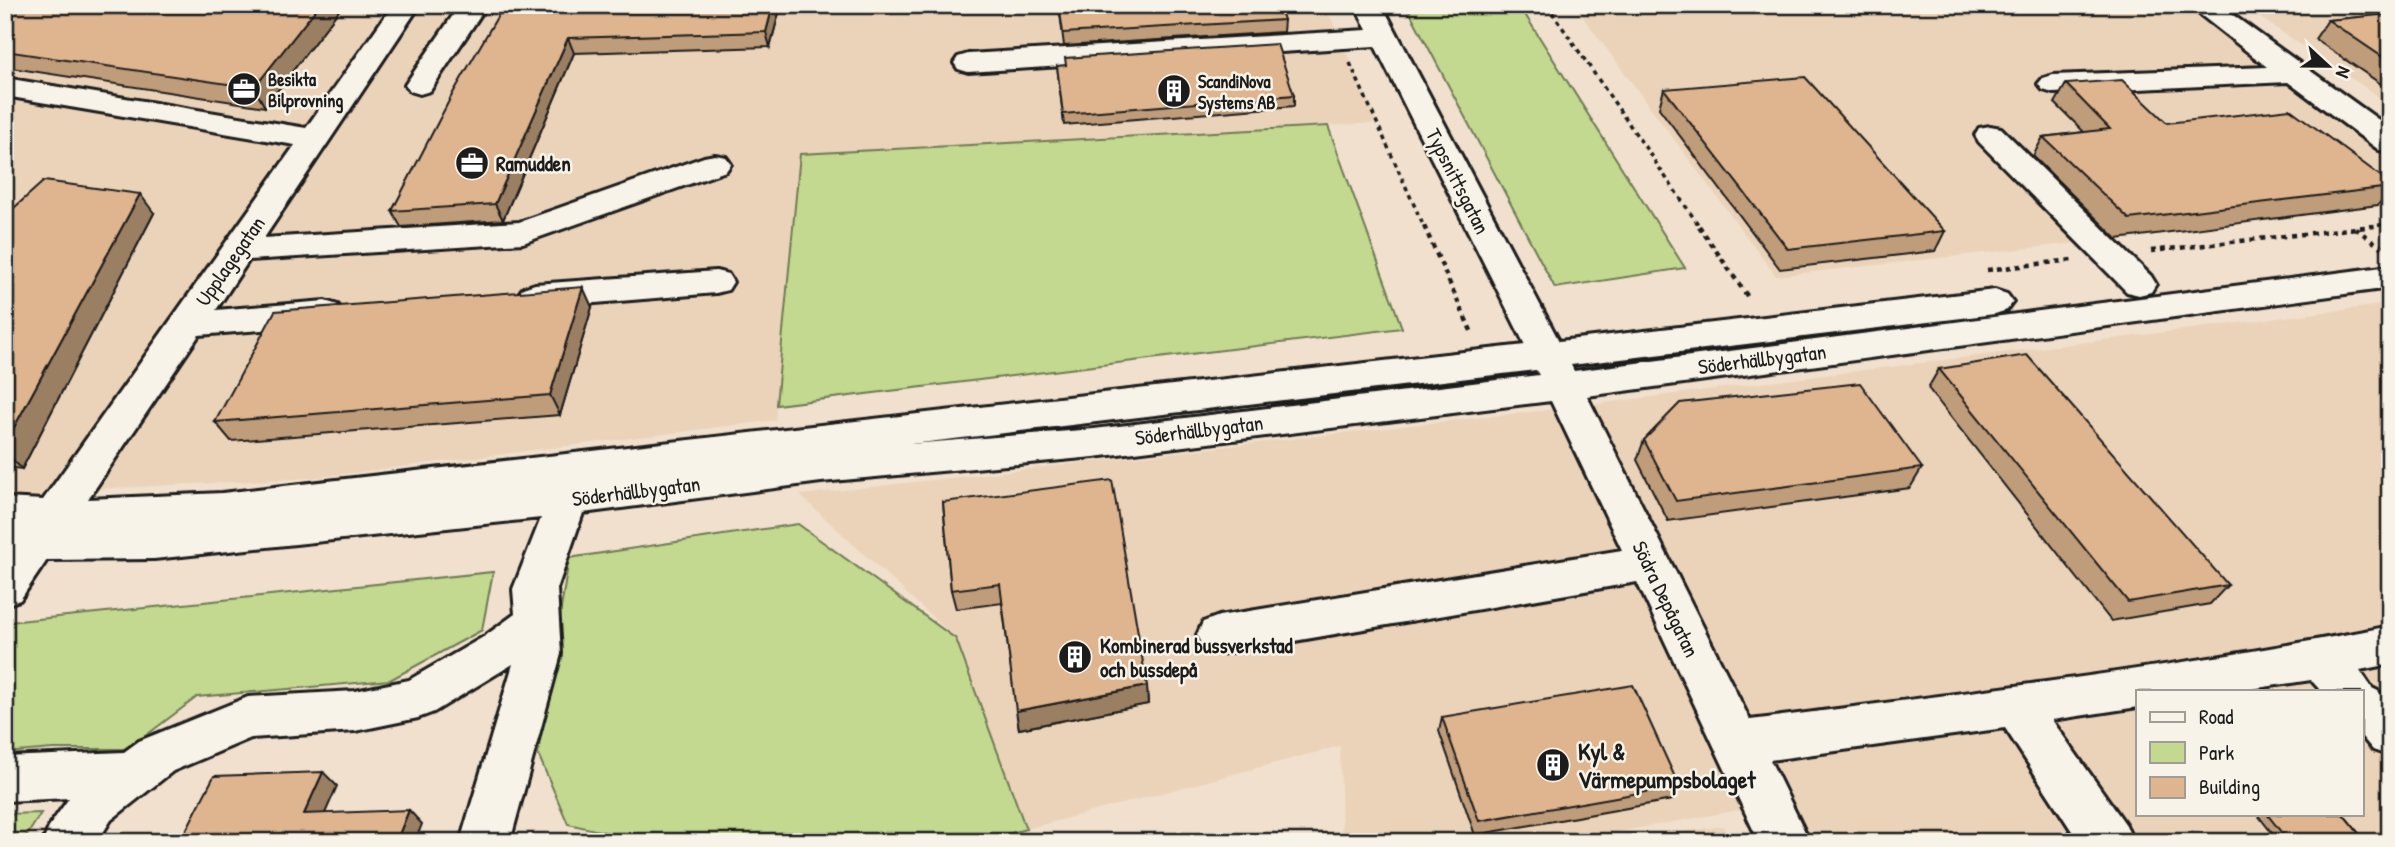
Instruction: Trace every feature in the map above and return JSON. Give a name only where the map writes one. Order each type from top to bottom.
[{"type":"street","name":"Upplagegatan","points":[[5,588],[31,534],[187,324],[315,139],[408,52],[407,5]]},
{"type":"street","points":[[419,85],[408,52],[474,5]]},
{"type":"street","name":"Typsnittsgatan","points":[[1368,5],[1555,371]]},
{"type":"street","points":[[2201,5],[2390,143]]},
{"type":"street","points":[[968,63],[1384,37]]},
{"type":"street","points":[[2053,84],[2252,77],[2293,73]]},
{"type":"street","points":[[5,87],[315,139]]},
{"type":"street","points":[[1990,135],[2139,284]]},
{"type":"street","points":[[238,250],[523,232],[715,164]]},
{"type":"street","name":"Söderhällbygatan","points":[[1555,371],[2139,284],[2389,261]]},
{"type":"street","name":"Söderhällbygatan","points":[[5,514],[31,534],[222,509],[574,485],[776,444],[1555,371],[2389,261]]},
{"type":"street","points":[[507,298],[716,282]]},
{"type":"street","points":[[187,324],[354,311]]},
{"type":"street","name":"Södra Depågatan","points":[[1555,371],[1785,842]]},
{"type":"street","points":[[485,842],[539,654],[535,589],[574,485]]},
{"type":"street","points":[[1219,635],[1648,563]]},
{"type":"street","points":[[68,842],[93,804],[156,756],[248,718],[355,711],[418,698],[501,649],[537,622]]},
{"type":"street","points":[[2181,690],[2335,675],[2390,645]]},
{"type":"street","points":[[1737,743],[2016,706],[2136,694]]},
{"type":"street","points":[[2016,706],[2108,842]]},
{"type":"street","points":[[2364,707],[2390,735]]},
{"type":"street","points":[[5,779],[132,774]]},
{"type":"path","points":[[1547,5],[1753,303]]},
{"type":"path","points":[[1338,40],[1477,343]]},
{"type":"path","points":[[2354,228],[2389,261]]},
{"type":"shaded area","points":[[5,5],[415,5],[242,254],[421,5],[1325,5],[1378,123],[801,154],[775,420],[312,478],[92,489],[78,510],[5,499]]},
{"type":"shaded area","points":[[1574,5],[2189,5],[2390,156],[2390,204],[2113,239],[1776,276]]},
{"type":"shaded area","points":[[2241,5],[2390,5],[2390,104]]},
{"type":"shaded area","points":[[2390,304],[2390,842],[1779,842],[1762,806],[1562,842],[1342,842],[1340,746],[1026,829],[956,639],[800,495],[1572,407]]},
{"type":"shaded area","points":[[1723,826],[1730,842],[1612,842]]},
{"type":"green space","points":[[1406,5],[1519,5],[1685,268],[1555,288]]},
{"type":"green space","points":[[1328,126],[1402,328],[776,405],[800,154]]},
{"type":"green space","points":[[798,524],[956,639],[1026,829],[978,842],[648,842],[568,824],[538,754],[569,558]]},
{"type":"green space","points":[[493,572],[482,630],[390,680],[197,697],[128,749],[53,749],[5,753],[5,627],[9,622]]},
{"type":"green space","points":[[41,813],[23,842],[5,842],[5,814]]},
{"type":"building","points":[[5,5],[319,5],[254,88],[5,51]]},
{"type":"building","points":[[504,5],[773,5],[766,32],[568,38],[495,204],[392,211],[453,93]]},
{"type":"building","points":[[1059,5],[1279,5],[1284,20],[1063,33]]},
{"type":"building","points":[[2390,14],[2390,62],[2328,20]]},
{"type":"building","name":"ScandiNova Systems AB","points":[[1277,44],[1294,95],[1063,114],[1057,66],[1066,65],[1065,58]]},
{"type":"building","points":[[1805,77],[1945,231],[1788,249],[1664,89]]},
{"type":"building","points":[[2122,80],[2167,123],[2290,109],[2390,183],[2390,187],[2129,219],[2043,137],[2110,129],[2066,84]]},
{"type":"building","points":[[44,181],[140,194],[5,444],[5,216]]},
{"type":"building","points":[[583,287],[550,395],[215,422],[275,311]]},
{"type":"building","points":[[2027,355],[2228,585],[2128,602],[1939,369]]},
{"type":"building","points":[[1860,383],[1922,468],[1676,501],[1644,440],[1680,403]]},
{"type":"building","name":"Kombinerad bussverkstad och bussdepå","points":[[1112,480],[1147,686],[1016,711],[1000,584],[951,590],[943,502]]},
{"type":"building","name":"Kyl & Värmepumpsbolaget","points":[[1633,685],[1679,786],[1479,821],[1442,717]]},
{"type":"building","points":[[323,772],[304,814],[409,810],[396,842],[180,842],[214,776]]},
{"type":"building","points":[[2269,816],[2345,816],[2366,842],[2289,842]]},
{"type":"place","name":"Besikta Bilprovning","points":[[244,89]]},
{"type":"place","name":"ScandiNova Systems AB","points":[[1174,91]]},
{"type":"place","name":"Ramudden","points":[[472,163]]},
{"type":"place","name":"Kombinerad bussverkstad och bussdepå","points":[[1075,657]]},
{"type":"place","name":"Kyl & Värmepumpsbolaget","points":[[1553,765]]}]
